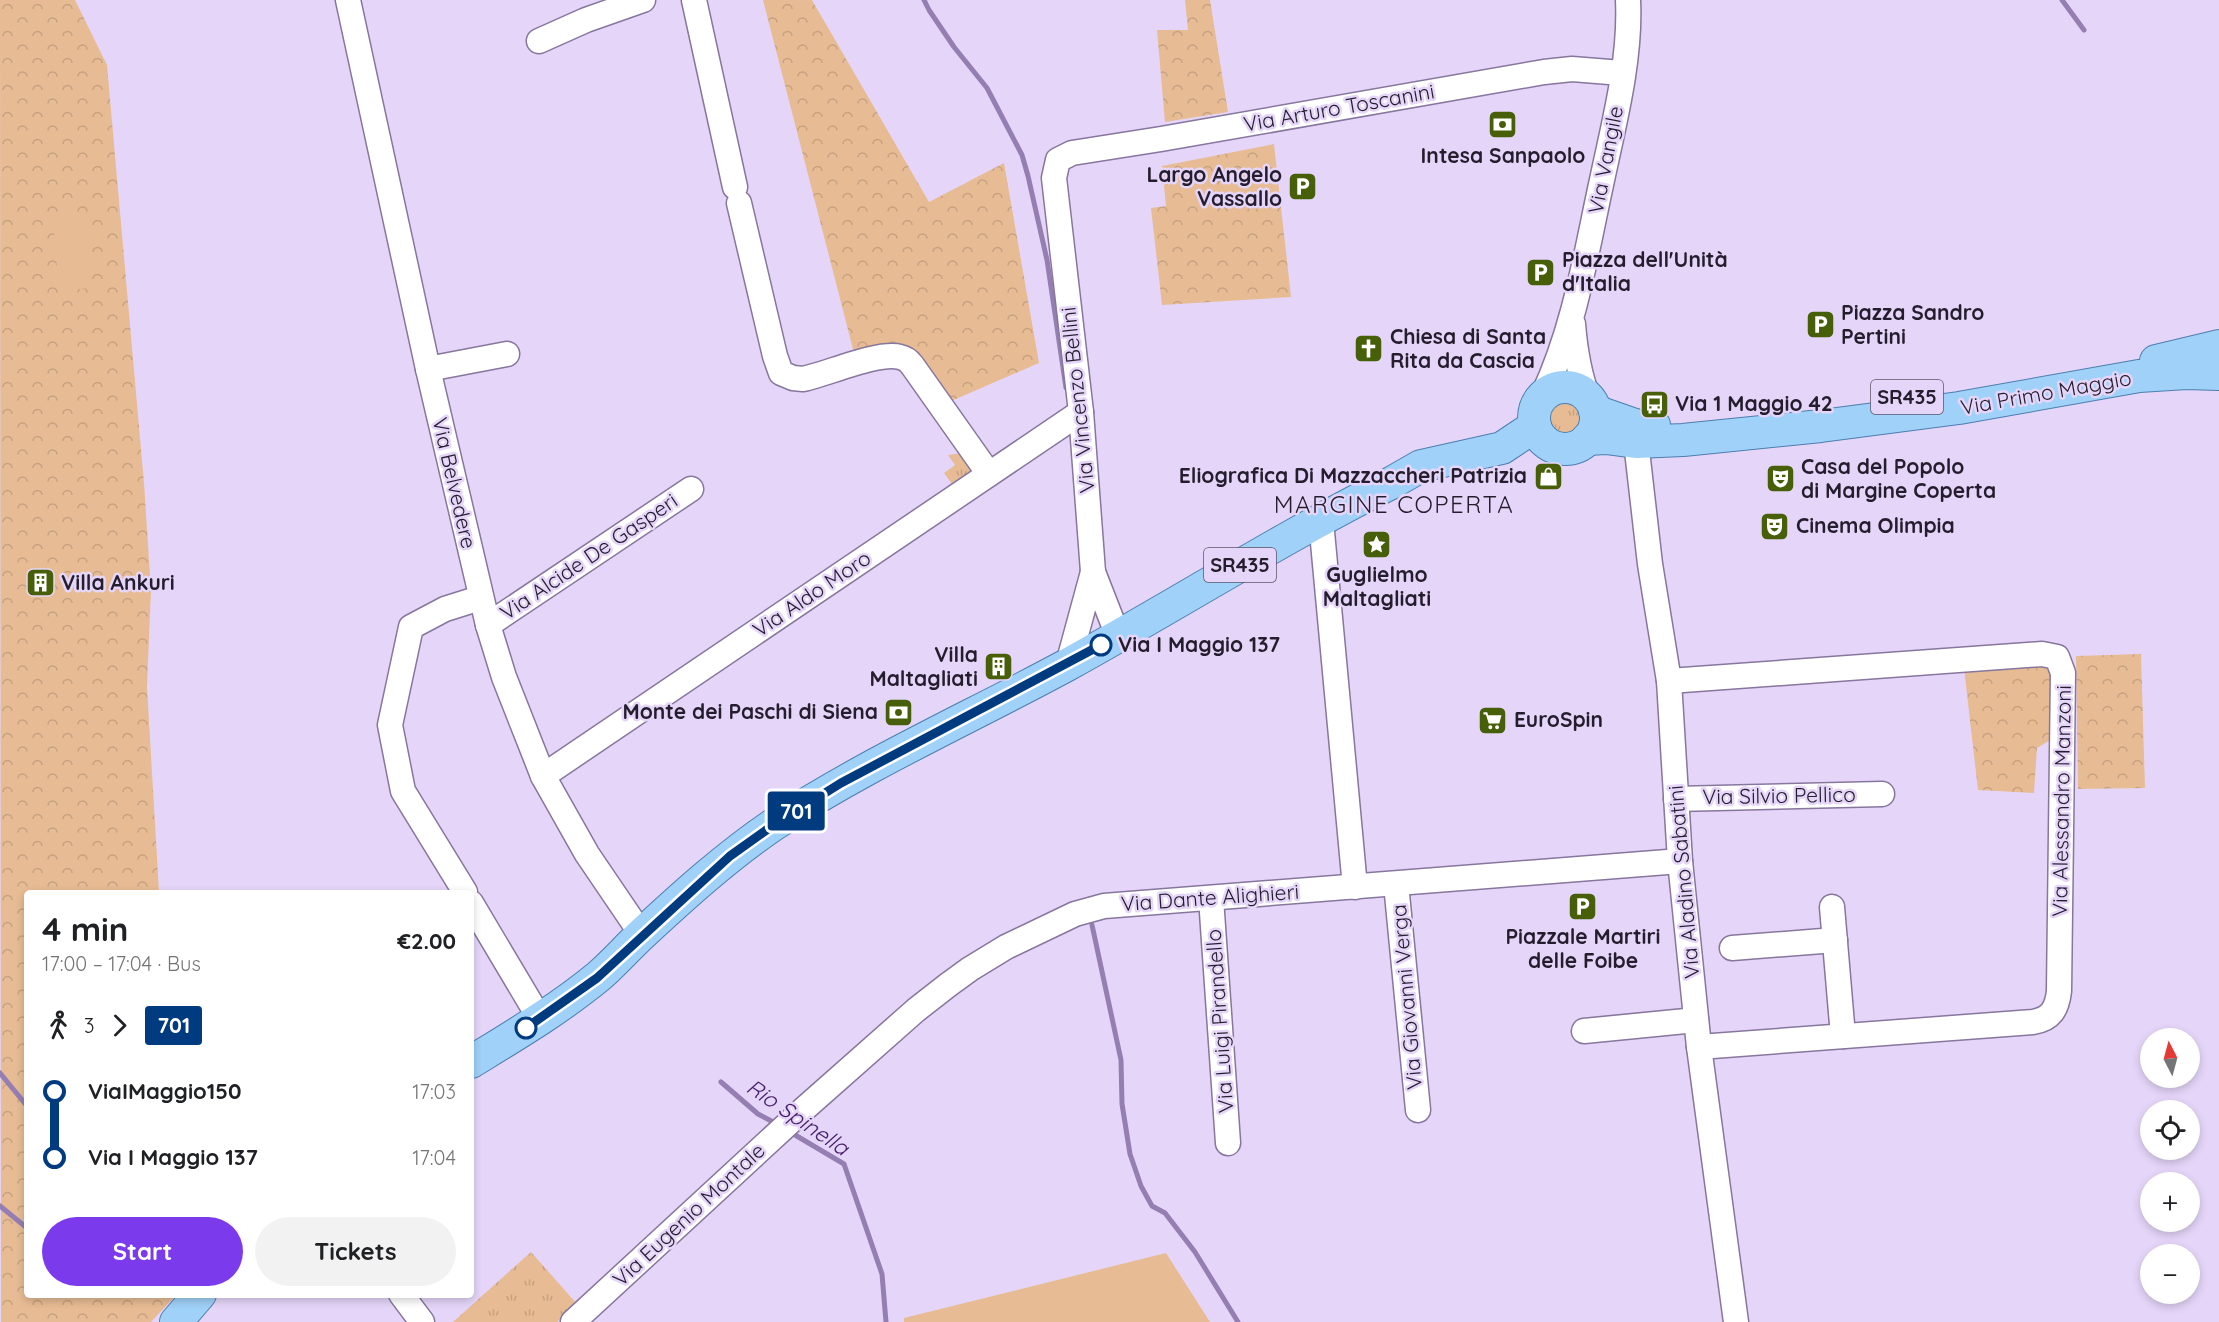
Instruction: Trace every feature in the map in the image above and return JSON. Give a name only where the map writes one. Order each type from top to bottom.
[{"type":"main road","name":"Via Primo Maggio","points":[[1583,424],[1638,426],[1778,415],[2100,373],[2219,346]]},
{"type":"main road","name":"Via Primo Maggio","points":[[1583,424],[1606,438],[1636,442],[1683,440],[1821,426],[1959,408],[2139,376],[2186,373],[2219,374]]},
{"type":"main road","name":"SR435","points":[[1543,395],[1552,389],[1568,387],[1575,389],[1583,424]]},
{"type":"main road","points":[[1393,482],[1421,466],[1502,448],[1535,426],[1534,411],[1543,395]]},
{"type":"main road","name":"SR435","points":[[1535,426],[1542,439],[1554,447],[1583,424]]},
{"type":"main road","name":"SR435","points":[[474,1060],[540,1019],[597,978],[730,856],[772,826],[841,783],[1068,664],[1393,482],[1418,482],[1522,455],[1583,424]]},
{"type":"main road","points":[[176,1322],[197,1298]]},
{"type":"street","name":"Via Belvedere","points":[[348,0],[480,598],[504,677],[543,776],[587,854],[642,935]]},
{"type":"street","points":[[539,41],[586,20],[643,0]]},
{"type":"street","points":[[694,0],[774,356],[781,373],[803,379],[883,356],[901,357],[912,364],[989,474]]},
{"type":"street","name":"Via Vangile","points":[[1573,318],[1614,129],[1628,41],[1628,0]]},
{"type":"street","name":"Via Arturo Toscanini","points":[[1058,160],[1072,153],[1161,140],[1544,72],[1572,69],[1622,73]]},
{"type":"street","name":"Via Vincenzo Bellini","points":[[1058,160],[1054,178],[1082,412],[1093,572],[1118,636]]},
{"type":"street","points":[[1543,395],[1573,318]]},
{"type":"street","points":[[1573,318],[1575,347],[1582,381],[1583,424]]},
{"type":"street","points":[[428,369],[507,354]]},
{"type":"street","name":"Via Aldo Moro","points":[[543,776],[1082,412]]},
{"type":"street","name":"Via Aladino Sabatini","points":[[1636,442],[1649,557],[1669,681],[1680,861],[1696,1020],[1722,1231],[1736,1322]]},
{"type":"street","name":"Via Alcide De Gasperi","points":[[488,625],[691,489]]},
{"type":"street","points":[[1321,521],[1355,887]]},
{"type":"street","points":[[1068,664],[1093,572]]},
{"type":"street","points":[[464,890],[403,791],[390,725],[411,627],[445,609],[480,598]]},
{"type":"street","name":"Via Alessandro Manzoni","points":[[1669,681],[2043,654],[2052,655],[2060,661],[2063,673],[2059,991],[2057,1006],[2048,1017],[2033,1022],[1699,1047]]},
{"type":"street","name":"Via Silvio Pellico","points":[[1677,799],[1882,794]]},
{"type":"street","name":"Via Dante Alighieri","points":[[804,1109],[916,1010],[970,969],[1006,947],[1089,909],[1680,861]]},
{"type":"street","name":"Via Giovanni Verga","points":[[1396,884],[1418,1110]]},
{"type":"street","name":"Via Luigi Pirandello","points":[[1211,898],[1228,1143]]},
{"type":"street","points":[[1832,907],[1843,1036]]},
{"type":"street","points":[[474,908],[540,1019]]},
{"type":"street","points":[[1732,948],[1835,940]]},
{"type":"street","points":[[1584,1031],[1696,1020]]},
{"type":"street","name":"Via Eugenio Montale","points":[[573,1322],[804,1109]]},
{"type":"street","points":[[404,1298],[422,1322]]},
{"type":"green space","name":"Villa Ankuri","points":[[0,0],[75,0],[107,65],[144,483],[151,590],[147,687],[159,890],[24,890],[24,1298],[173,1298],[151,1322],[1,1322]]},
{"type":"green space","points":[[763,0],[812,0],[929,202],[1004,163],[1039,363],[949,402],[911,350],[905,346],[883,344],[854,353]]},
{"type":"green space","points":[[1185,0],[1210,0],[1228,112],[1165,122],[1157,30],[1188,30]]},
{"type":"green space","points":[[1274,144],[1291,297],[1162,305],[1151,208],[1166,206],[1162,166]]},
{"type":"green space","points":[[87,218],[90,288],[59,291],[53,220]]},
{"type":"green space","points":[[1564,400],[1577,405],[1582,418],[1577,431],[1564,436],[1551,431],[1546,418],[1551,405]]},
{"type":"green space","points":[[963,453],[974,468],[952,484],[944,473],[955,465],[948,455]]},
{"type":"green space","points":[[2141,654],[2145,788],[2078,789],[2076,656]]},
{"type":"green space","points":[[2044,664],[2051,672],[2052,739],[2037,748],[2034,793],[1978,790],[1964,668]]},
{"type":"green space","points":[[531,1252],[577,1304],[557,1322],[453,1322]]},
{"type":"green space","points":[[1166,1253],[1210,1322],[904,1322],[904,1318]]},
{"type":"waterway","points":[[924,0],[954,47],[987,88],[1022,155],[1047,260],[1066,388]]},
{"type":"waterway","points":[[2062,0],[2084,30]]},
{"type":"waterway","points":[[1092,925],[1121,1060],[1122,1104],[1130,1154],[1141,1186],[1152,1206],[1165,1213],[1195,1252],[1238,1322]]},
{"type":"waterway","points":[[0,1073],[24,1102]]},
{"type":"waterway","name":"Rio Spinella","points":[[721,1082],[758,1114],[777,1124]]},
{"type":"waterway","name":"Rio Spinella","points":[[790,1132],[844,1164],[882,1274],[886,1322]]},
{"type":"waterway","points":[[0,1206],[24,1226]]},
{"type":"bus line","name":"701","points":[[526,1028],[597,978],[730,856],[772,826],[841,783],[1101,645]]},
{"type":"place","name":"Intesa Sanpaolo","points":[[1503,125]]},
{"type":"place","name":"Largo Angelo Vassallo","points":[[1303,187]]},
{"type":"place","name":"Piazza dell'Unità d'Italia","points":[[1541,272]]},
{"type":"place","name":"Piazza Sandro Pertini","points":[[1820,325]]},
{"type":"place","name":"Chiesa di Santa Rita da Cascia","points":[[1369,349]]},
{"type":"place","name":"Via 1 Maggio 42","points":[[1654,404]]},
{"type":"place","name":"Eliografica Di Mazzaccheri Patrizia","points":[[1548,476]]},
{"type":"place","name":"Casa del Popolo di Margine Coperta","points":[[1780,479]]},
{"type":"place","name":"Cinema Olimpia","points":[[1775,526]]},
{"type":"place","name":"Guglielmo Maltagliati","points":[[1377,544]]},
{"type":"place","name":"Villa Ankuri","points":[[40,583]]},
{"type":"place","name":"Via I Maggio 137","points":[[1101,645]]},
{"type":"place","name":"Villa Maltagliati","points":[[999,667]]},
{"type":"place","name":"Monte dei Paschi di Siena","points":[[899,712]]},
{"type":"place","name":"EuroSpin","points":[[1493,720]]},
{"type":"place","name":"Piazzale Martiri delle Foibe","points":[[1583,906]]},
{"type":"district","name":"MARGINE COPERTA","points":[[1394,505]]}]
